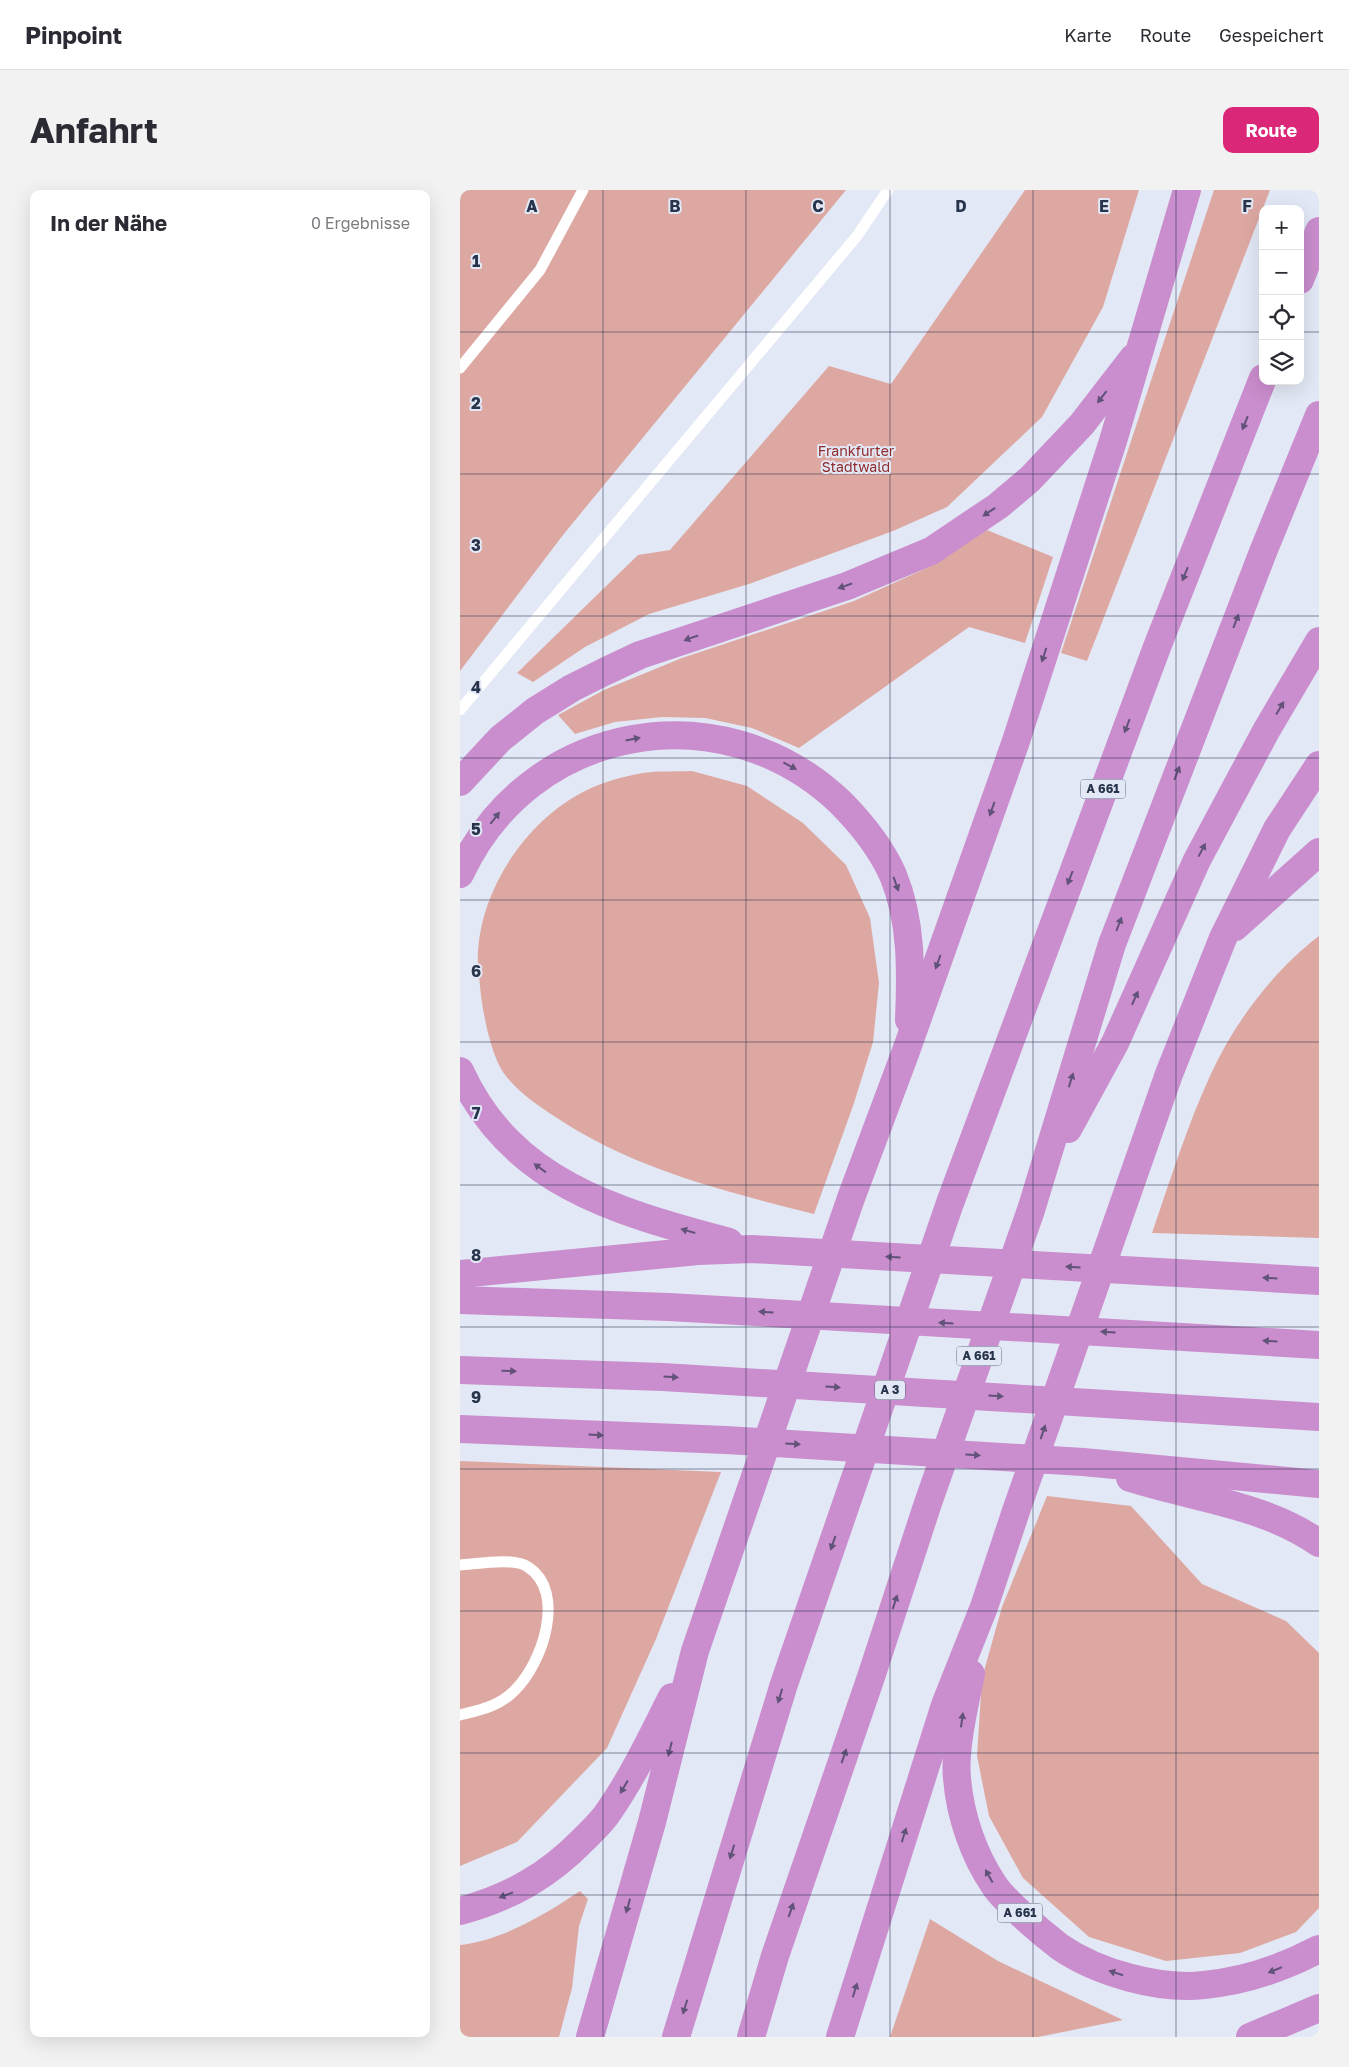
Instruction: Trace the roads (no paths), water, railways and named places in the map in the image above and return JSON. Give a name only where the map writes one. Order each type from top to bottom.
[{"type":"highway","points":[[590,2037],[652,1822],[695,1651],[851,1198],[906,1051],[1016,741],[1143,345],[1187,190]]},
{"type":"highway","points":[[1304,270],[1319,232]]},
{"type":"highway","points":[[460,782],[500,739],[535,711],[572,688],[596,676],[640,655],[847,586],[932,551],[998,506],[1030,479],[1082,424],[1143,345]]},
{"type":"highway","name":"A 661","points":[[676,2037],[784,1684],[950,1203],[1153,656],[1260,385]]},
{"type":"highway","name":"A 661","points":[[751,2037],[775,1956],[871,1677],[928,1503],[1031,1210],[1112,944],[1259,561],[1319,415]]},
{"type":"highway","points":[[1031,1210],[1070,1123],[1115,1043],[1197,860],[1266,731],[1319,641]]},
{"type":"highway","points":[[460,874],[480,838],[501,811],[524,788],[557,766],[593,750],[633,738],[672,734],[713,738],[748,746],[788,764],[810,777],[830,793],[855,816],[876,845],[892,874],[904,906],[908,934],[910,994],[906,1051]]},
{"type":"highway","points":[[840,2037],[945,1705],[984,1607],[1169,1074],[1223,938],[1277,829],[1319,765]]},
{"type":"highway","points":[[1223,938],[1319,852]]},
{"type":"highway","points":[[460,1071],[469,1092],[488,1119],[535,1165],[560,1182],[645,1219],[752,1249]]},
{"type":"highway","points":[[460,1274],[689,1252],[752,1249],[1319,1281]]},
{"type":"highway","points":[[460,1300],[679,1308],[1319,1345]]},
{"type":"highway","name":"A 3","points":[[460,1370],[663,1377],[1319,1417]]},
{"type":"highway","points":[[460,1429],[726,1440],[1083,1462],[1319,1484]]},
{"type":"highway","points":[[460,1439],[548,1433]]},
{"type":"highway","points":[[1083,1462],[1164,1489],[1219,1501],[1256,1513],[1309,1536],[1319,1543]]},
{"type":"highway","name":"A 661","points":[[984,1607],[964,1704],[957,1777],[968,1833],[994,1886],[1010,1904],[1061,1947],[1090,1964],[1139,1980],[1170,1984],[1203,1985],[1259,1975],[1297,1961],[1319,1949]]},
{"type":"highway","points":[[460,1911],[514,1892],[542,1876],[567,1856],[608,1813],[639,1762],[695,1651]]},
{"type":"highway","points":[[1250,2037],[1319,2008]]},
{"type":"lane","points":[[460,368],[540,270],[583,190]]},
{"type":"lane","points":[[460,710],[857,236],[888,190]]},
{"type":"lane","points":[[460,1565],[507,1562],[527,1566],[537,1574],[546,1591],[549,1620],[530,1671],[515,1690],[495,1706],[460,1715]]},
{"type":"park label","name":"Frankfurter Stadtwald","points":[[856,460]]}]
